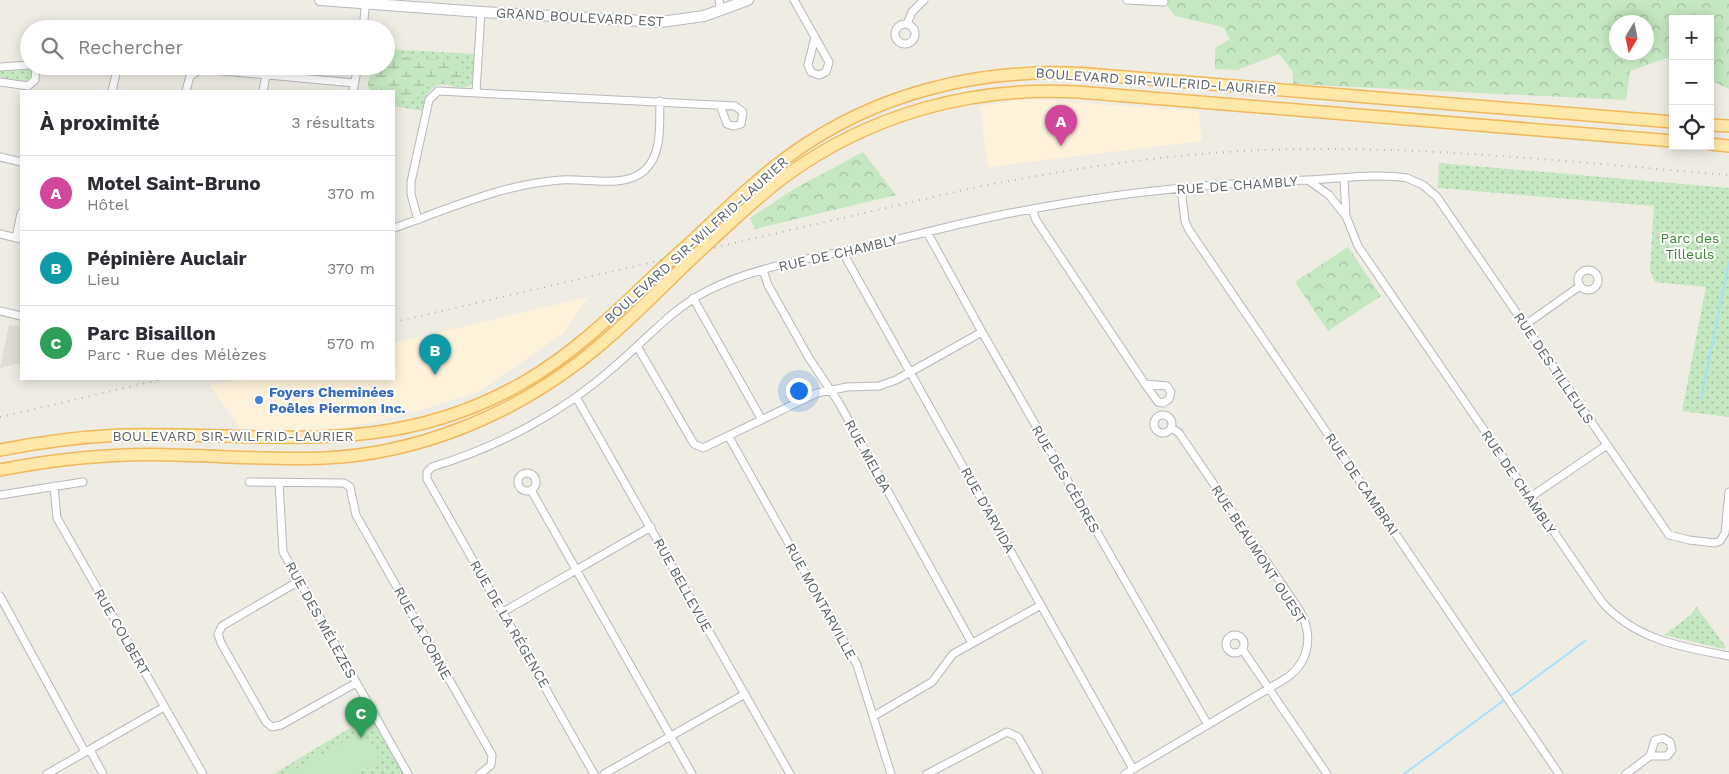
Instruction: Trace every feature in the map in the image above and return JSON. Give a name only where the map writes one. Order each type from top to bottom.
[{"type":"main road","name":"BOULEVARD SIR-WILFRID-LAURIER","points":[[0,450],[58,440],[120,435],[339,437],[383,432],[423,423],[491,399],[552,364],[593,333],[769,170],[829,129],[897,98],[941,85],[984,76],[1045,72],[1095,74],[1669,122]]},
{"type":"main road","name":"BOULEVARD SIR-WILFRID-LAURIER","points":[[0,470],[56,461],[125,455],[325,458],[370,453],[421,442],[496,413],[550,382],[600,344],[715,237],[783,178],[846,139],[885,121],[958,99],[1004,93],[1078,92],[1669,141]]},
{"type":"main road","points":[[1714,125],[1729,126]]},
{"type":"main road","points":[[1714,144],[1729,146]]},
{"type":"street","name":"GRAND BOULEVARD EST","points":[[320,0],[481,12],[661,22],[688,20],[721,11],[748,0]]},
{"type":"street","points":[[719,0],[721,11]]},
{"type":"street","points":[[794,0],[815,37],[829,62],[826,72],[819,75],[810,72],[808,67],[815,37]]},
{"type":"street","points":[[907,24],[908,17],[924,0]]},
{"type":"street","points":[[1127,0],[1164,2]]},
{"type":"street","points":[[364,20],[365,2]]},
{"type":"street","points":[[476,92],[481,12]]},
{"type":"street","points":[[0,67],[20,66]]},
{"type":"street","points":[[0,82],[25,87],[30,86],[35,80],[35,75]]},
{"type":"street","points":[[112,90],[116,75]]},
{"type":"street","points":[[186,90],[192,75]]},
{"type":"street","points":[[263,90],[266,75],[354,83]]},
{"type":"street","points":[[353,90],[356,75]]},
{"type":"street","points":[[418,220],[411,185],[431,96],[440,90],[720,105]]},
{"type":"street","points":[[395,228],[492,193],[522,185],[560,180],[620,180],[635,177],[647,168],[656,154],[660,101]]},
{"type":"street","points":[[0,157],[20,162]]},
{"type":"street","name":"RUE DE CHAMBLY","points":[[426,474],[430,468],[468,455],[511,436],[576,397],[614,368],[666,318],[693,298],[734,278],[1032,209],[1180,188],[1248,182],[1344,178],[1346,216]]},
{"type":"street","name":"RUE DES TILLEULS","points":[[1344,178],[1402,178],[1420,183],[1430,190],[1525,325],[1665,531],[1673,538],[1712,543],[1720,541],[1724,534],[1729,492]]},
{"type":"street","name":"RUE DE CHAMBLY","points":[[1308,180],[1329,195],[1346,216],[1358,246],[1595,594],[1618,618],[1658,640],[1729,656]]},
{"type":"street","name":"RUE DE CAMBRAI","points":[[1180,188],[1184,218],[1189,230],[1559,774]]},
{"type":"street","points":[[1032,209],[1036,220],[1145,384]]},
{"type":"street","points":[[0,234],[18,238],[20,221]]},
{"type":"street","name":"RUE DES CÈDRES","points":[[927,232],[982,332],[1208,725]]},
{"type":"street","name":"RUE D'ARVIDA","points":[[845,251],[848,260],[1133,769]]},
{"type":"street","name":"RUE MELBA","points":[[763,270],[768,285],[809,358],[830,390],[972,643]]},
{"type":"street","points":[[1525,325],[1580,286]]},
{"type":"street","points":[[693,298],[762,420]]},
{"type":"street","points":[[0,311],[20,316]]},
{"type":"street","points":[[637,346],[696,445],[706,448],[817,393],[878,386],[911,373],[982,332]]},
{"type":"street","name":"RUE BELLEVUE","points":[[576,397],[790,774]]},
{"type":"street","name":"RUE BEAUMONT OUEST","points":[[1125,774],[1290,675],[1302,662],[1308,643],[1305,623],[1300,611],[1179,433],[1172,428]]},
{"type":"street","name":"RUE MONTARVILLE","points":[[729,437],[857,665],[891,774]]},
{"type":"street","points":[[1529,498],[1607,445]]},
{"type":"street","name":"RUE DE LA RÉGENCE","points":[[426,474],[594,774]]},
{"type":"street","points":[[0,495],[82,482]]},
{"type":"street","points":[[249,482],[279,483]]},
{"type":"street","name":"RUE LA CORNE","points":[[279,483],[342,483],[349,486],[356,515],[492,755],[490,767],[480,774]]},
{"type":"street","name":"RUE DES MÉLÈZES","points":[[279,483],[282,547],[299,582],[408,774]]},
{"type":"street","name":"RUE COLBERT","points":[[54,486],[57,518],[203,774]]},
{"type":"street","points":[[531,490],[692,774]]},
{"type":"street","points":[[503,612],[651,527]]},
{"type":"street","points":[[299,582],[222,626],[218,634],[221,643],[266,722],[272,727],[281,725],[356,683]]},
{"type":"street","points":[[0,596],[87,751],[103,774]]},
{"type":"street","points":[[874,716],[932,682],[951,656],[1042,605]]},
{"type":"street","points":[[1242,649],[1327,774]]},
{"type":"street","points":[[604,774],[745,694]]},
{"type":"street","points":[[47,774],[164,707]]},
{"type":"street","points":[[927,774],[1007,732],[1018,737],[1039,774]]},
{"type":"street","points":[[1626,774],[1650,756]]},
{"type":"shaded area","points":[[1022,99],[1199,111],[1202,141],[988,167],[980,106]]},
{"type":"shaded area","points":[[588,297],[564,333],[476,393],[403,415],[335,431],[241,429],[210,385],[233,380],[395,380],[395,343]]},
{"type":"shaded area","points":[[9,325],[20,327],[20,363],[0,368]]},
{"type":"green space","points":[[1163,0],[1729,0],[1729,89],[1714,82],[1714,15],[1669,15],[1669,59],[1667,58],[1630,71],[1626,100],[1293,84],[1293,72],[1279,54],[1237,70],[1215,69],[1215,48],[1230,39],[1223,27],[1175,16]]},
{"type":"green space","points":[[395,50],[474,54],[472,84],[466,87],[438,85],[432,88],[422,111],[395,106],[395,98],[410,99],[415,97],[426,85],[432,82],[461,80],[457,61],[395,56]]},
{"type":"green space","points":[[395,56],[457,61],[463,64],[464,68],[461,80],[434,82],[415,100],[395,98],[395,90],[370,90],[368,85],[370,75],[395,75]]},
{"type":"green space","points":[[20,70],[20,75],[31,75],[31,78],[25,82],[0,77],[0,71]]},
{"type":"green space","points":[[863,152],[896,195],[755,229],[750,218],[794,189]]},
{"type":"green space","name":"Parc des Tilleuls","points":[[1439,163],[1729,188],[1729,417],[1682,411],[1706,287],[1655,282],[1650,270],[1654,206],[1438,188]]},
{"type":"green space","points":[[1348,247],[1381,296],[1328,331],[1295,282]]},
{"type":"green space","points":[[1696,606],[1725,646],[1725,649],[1664,635],[1692,614]]},
{"type":"green space","points":[[375,713],[408,774],[273,774]]},
{"type":"green space","points":[[362,731],[380,761],[357,774],[287,774]]},
{"type":"waterway","points":[[1701,398],[1729,262]]},
{"type":"waterway","points":[[1512,695],[1585,641]]},
{"type":"waterway","points":[[1404,774],[1503,701]]},
{"type":"railway","points":[[395,322],[972,188],[1141,160],[1227,152],[1365,149],[1469,154],[1729,175]]},
{"type":"railway","points":[[0,417],[160,380]]},
{"type":"place","name":"Motel Saint-Bruno","points":[[1061,146]]},
{"type":"place","name":"Pépinière Auclair","points":[[435,375]]},
{"type":"place","name":"Foyers Cheminées Poêles Piermon Inc.","points":[[259,400]]},
{"type":"place","name":"Parc Bisaillon","points":[[361,738]]}]
